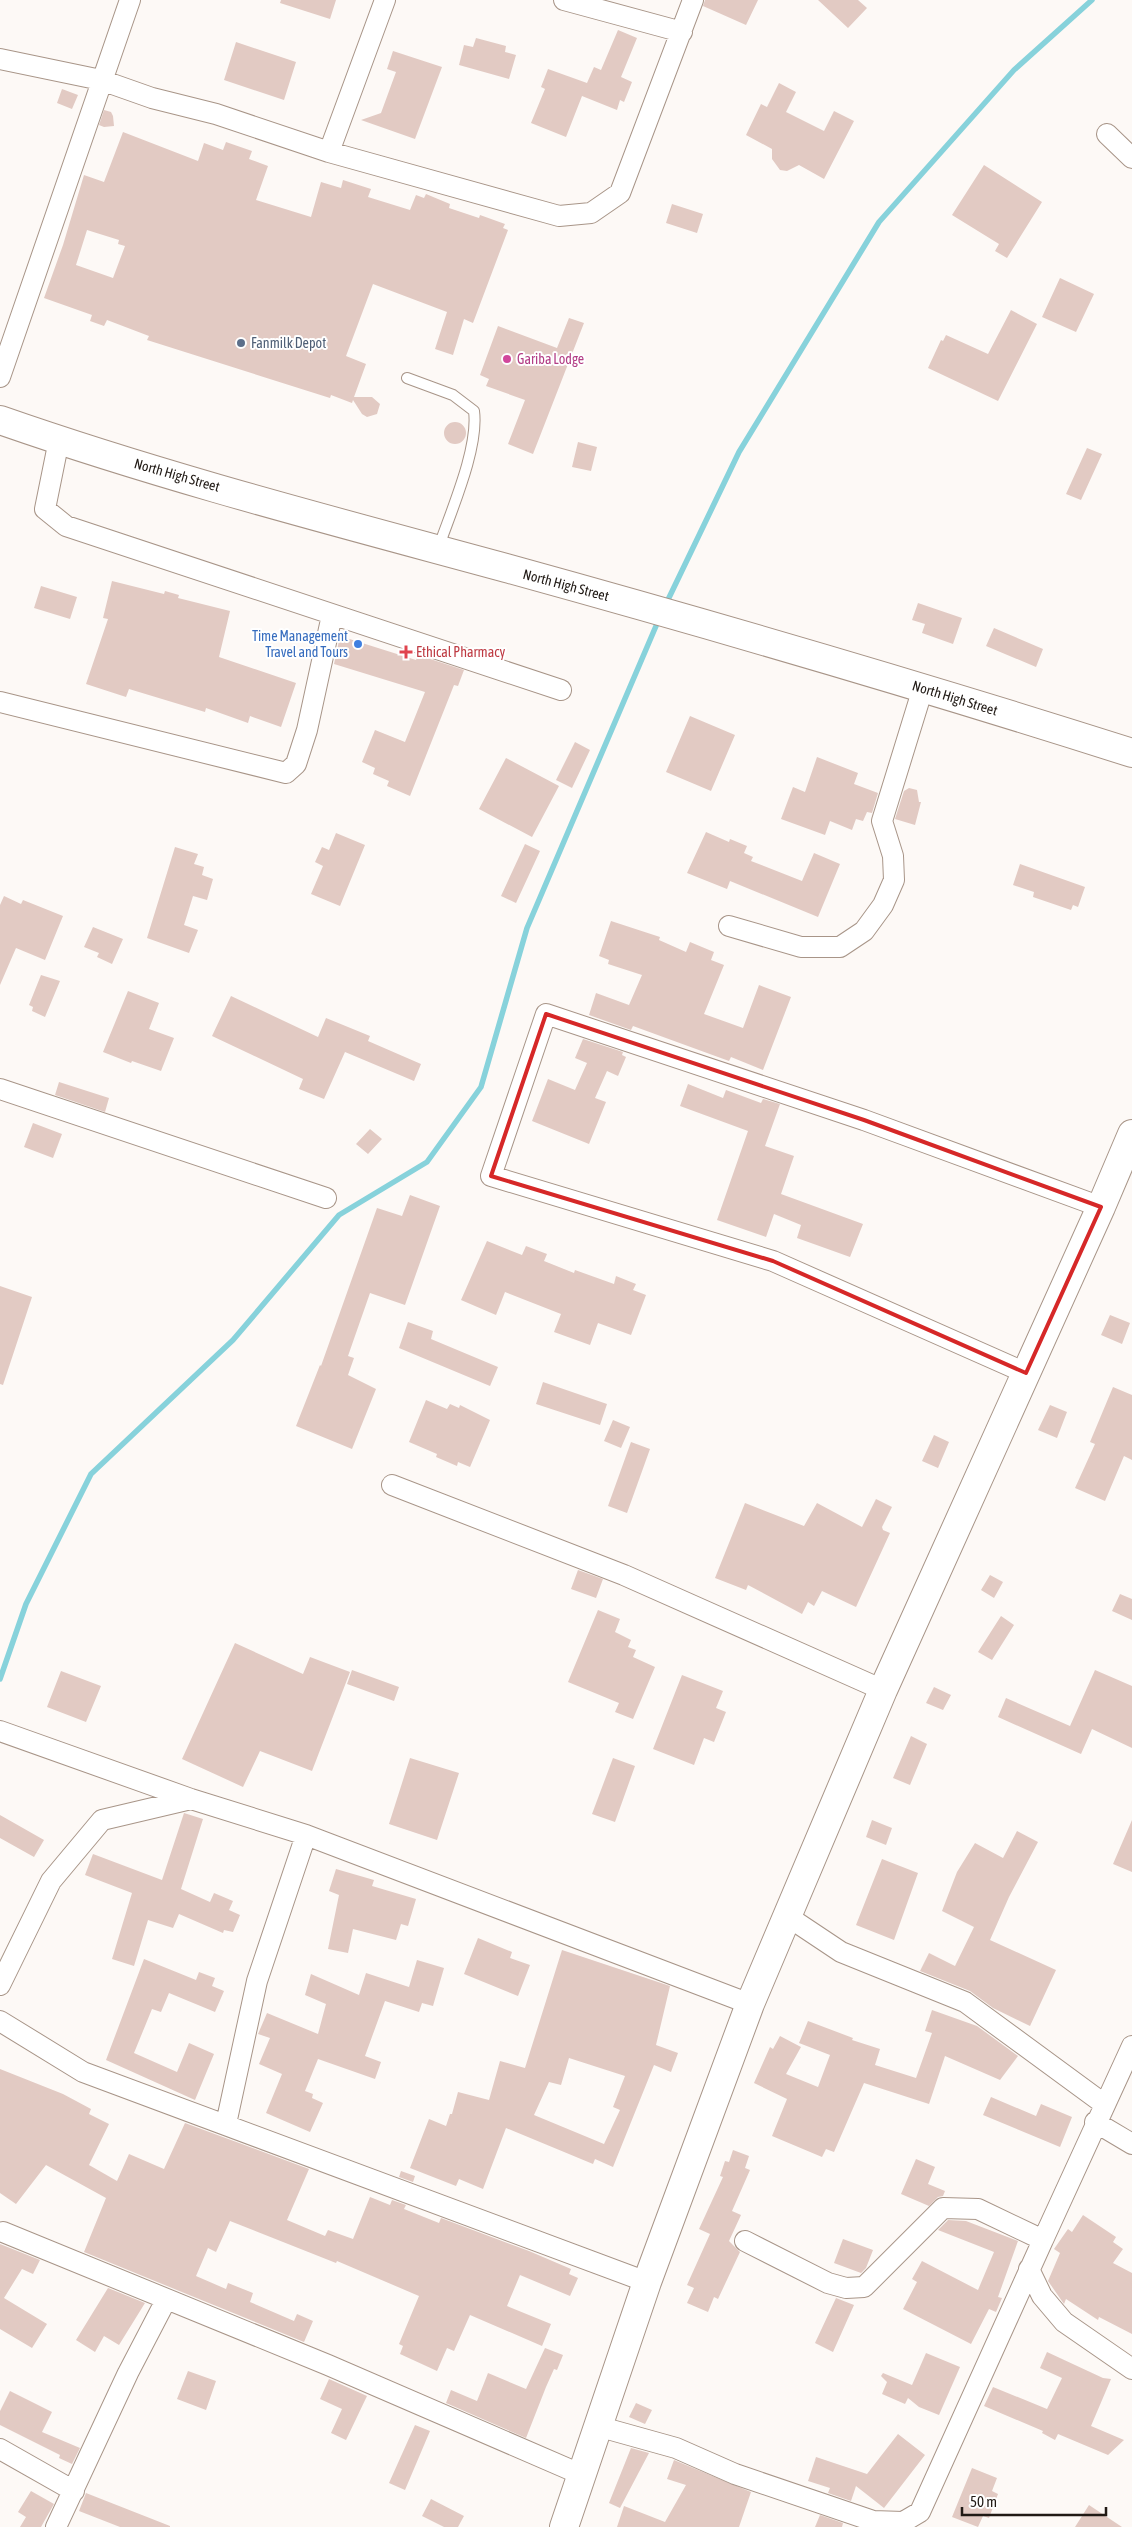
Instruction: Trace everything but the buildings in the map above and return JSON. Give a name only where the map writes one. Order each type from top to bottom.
[{"type":"main road","name":"North High Street","points":[[0,420],[59,440],[438,550],[630,602],[691,622],[923,688],[1132,753]]},
{"type":"main road","points":[[564,2527],[580,2474],[647,2282],[750,2004],[884,1690],[1132,1134]]},
{"type":"street","points":[[0,377],[130,0]]},
{"type":"street","points":[[329,152],[385,0]]},
{"type":"street","points":[[564,0],[682,32]]},
{"type":"street","points":[[0,59],[101,80],[152,98],[216,114],[329,152],[559,216],[591,213],[620,193],[693,0]]},
{"type":"street","points":[[1107,134],[1132,158]]},
{"type":"street","points":[[59,440],[45,509],[66,526],[560,690]]},
{"type":"street","points":[[0,702],[286,773],[296,764],[307,730],[332,615]]},
{"type":"street","points":[[729,926],[801,947],[840,947],[864,931],[883,905],[894,880],[893,856],[882,821],[923,688]]},
{"type":"street","points":[[1026,1373],[773,1261],[491,1176],[546,1014],[864,1120],[1101,1207]]},
{"type":"street","points":[[0,1089],[326,1198]]},
{"type":"street","points":[[392,1485],[624,1575],[884,1690]]},
{"type":"street","points":[[0,1731],[191,1799],[306,1836],[750,2004]]},
{"type":"street","points":[[0,1985],[52,1881],[102,1820],[191,1799]]},
{"type":"street","points":[[226,2124],[257,1981],[306,1836]]},
{"type":"street","points":[[787,1916],[840,1952],[965,2002],[1104,2104]]},
{"type":"street","points":[[0,2021],[83,2072],[647,2282]]},
{"type":"street","points":[[597,2426],[676,2448],[735,2474],[873,2521],[903,2522],[920,2512],[1095,2122],[1132,2046]]},
{"type":"street","points":[[1095,2122],[1132,2144]]},
{"type":"street","points":[[745,2241],[828,2283],[846,2288],[864,2287],[943,2208],[978,2210],[1042,2240]]},
{"type":"street","points":[[3,2232],[328,2365],[580,2474]]},
{"type":"street","points":[[1029,2269],[1042,2296],[1064,2322],[1132,2369]]},
{"type":"street","points":[[56,2527],[128,2373],[166,2300]]},
{"type":"street","points":[[0,2449],[74,2491]]},
{"type":"lane","points":[[407,378],[453,395],[474,411],[476,425],[466,464],[438,550]]},
{"type":"highlighted area","points":[[546,1014],[864,1120],[1101,1207],[1026,1373],[773,1261],[491,1176]]},
{"type":"waterway","points":[[665,606],[739,452],[879,222],[1014,70],[1092,0]]},
{"type":"waterway","points":[[0,1679],[26,1604],[91,1474],[233,1340],[339,1215],[427,1162],[481,1087],[527,928],[659,619]]},
{"type":"place","name":"Fanmilk Depot","points":[[241,343]]},
{"type":"place","name":"Gariba Lodge","points":[[507,359]]},
{"type":"place","name":"Time Management Travel and Tours","points":[[358,644]]},
{"type":"place","name":"Ethical Pharmacy","points":[[406,652]]}]
